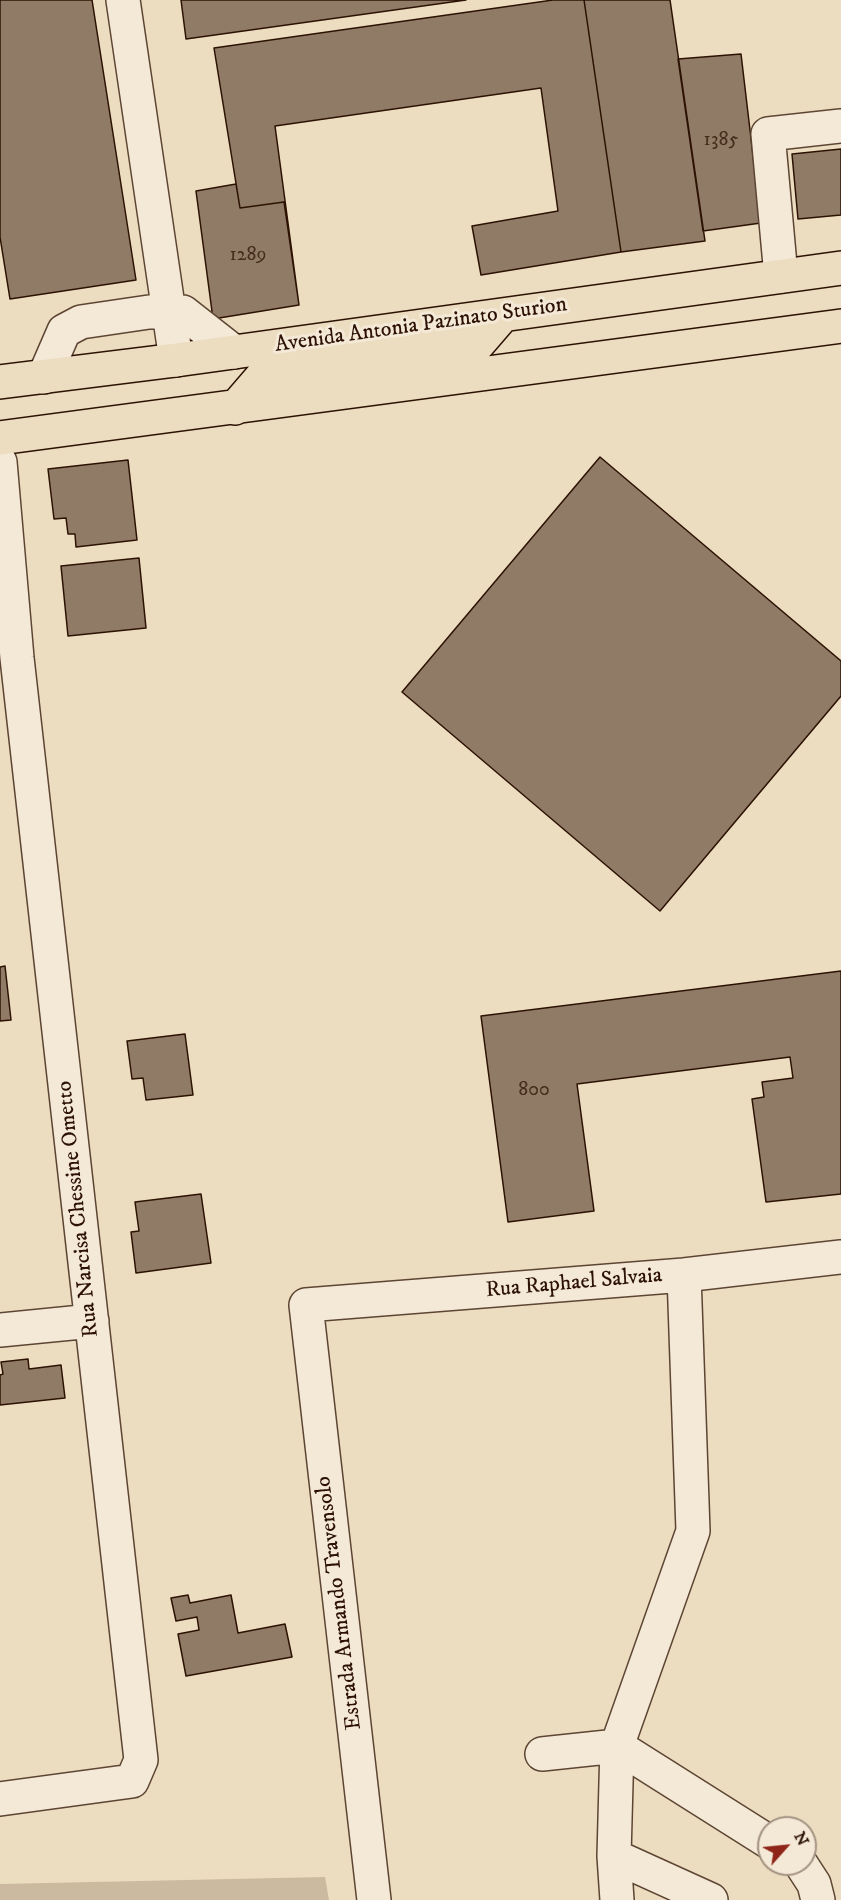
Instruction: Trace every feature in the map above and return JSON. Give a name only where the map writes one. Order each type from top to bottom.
[{"type":"main road","name":"Avenida Antonia Pazinato Sturion","points":[[0,382],[234,352],[341,354],[504,315],[841,268]]},
{"type":"main road","points":[[0,438],[841,326]]},
{"type":"main road","points":[[235,408],[266,372],[341,354]]},
{"type":"street","points":[[123,0],[176,360]]},
{"type":"street","points":[[781,276],[768,134],[841,126]]},
{"type":"street","points":[[44,376],[64,331],[81,322],[140,313],[183,312],[234,352]]},
{"type":"street","points":[[341,354],[372,390]]},
{"type":"street","name":"Rua Narcisa Chessine Ometto","points":[[0,462],[18,658],[141,1760],[132,1780],[0,1799]]},
{"type":"street","name":"Rua Narcisa Chessine Ometto","points":[[0,629],[18,658]]},
{"type":"street","name":"Rua Raphael Salvaia","points":[[306,1305],[684,1275],[841,1257]]},
{"type":"street","points":[[617,1900],[614,1856],[617,1746],[693,1531],[684,1275]]},
{"type":"street","name":"Estrada Armando Travensolo","points":[[306,1305],[374,1900]]},
{"type":"street","points":[[0,1330],[92,1321]]},
{"type":"street","points":[[542,1754],[617,1746],[757,1834]]},
{"type":"street","points":[[614,1856],[711,1900]]},
{"type":"street","points":[[809,1876],[814,1884],[818,1900]]},
{"type":"shaded area","points":[[325,1877],[329,1900],[0,1900],[0,1884]]},
{"type":"building","points":[[0,0],[92,0],[136,280],[10,299],[0,237]]},
{"type":"building","points":[[181,0],[466,0],[186,39]]},
{"type":"building","points":[[553,0],[584,0],[621,252],[481,275],[472,226],[558,211],[541,88],[275,126],[299,305],[284,202],[240,208],[214,48]]},
{"type":"building","points":[[584,0],[670,0],[705,241],[621,252]]},
{"type":"building","points":[[741,54],[761,223],[703,231],[678,59]]},
{"type":"building","points":[[841,149],[841,215],[798,219],[792,154]]},
{"type":"building","points":[[236,184],[240,208],[284,202],[299,305],[213,319],[196,191]]},
{"type":"building","points":[[600,457],[841,661],[841,696],[660,911],[402,692]]},
{"type":"building","points":[[128,460],[137,540],[76,547],[75,534],[68,534],[66,518],[54,519],[48,469]]},
{"type":"building","points":[[139,558],[146,628],[68,636],[61,566]]},
{"type":"building","points":[[5,966],[11,1020],[0,1021],[0,967]]},
{"type":"building","points":[[841,971],[841,1194],[766,1202],[752,1099],[764,1097],[762,1082],[793,1078],[790,1057],[577,1084],[594,1211],[508,1222],[481,1016]]},
{"type":"building","points":[[185,1034],[193,1095],[146,1100],[143,1078],[132,1079],[127,1041]]},
{"type":"building","points":[[201,1194],[211,1263],[136,1273],[131,1232],[139,1231],[135,1202]]},
{"type":"building","points":[[28,1359],[29,1369],[61,1365],[65,1398],[0,1405],[0,1375],[3,1374],[1,1362]]},
{"type":"building","points":[[188,1595],[190,1603],[231,1595],[238,1633],[285,1624],[292,1657],[186,1676],[178,1634],[199,1630],[197,1617],[176,1621],[171,1598]]}]
